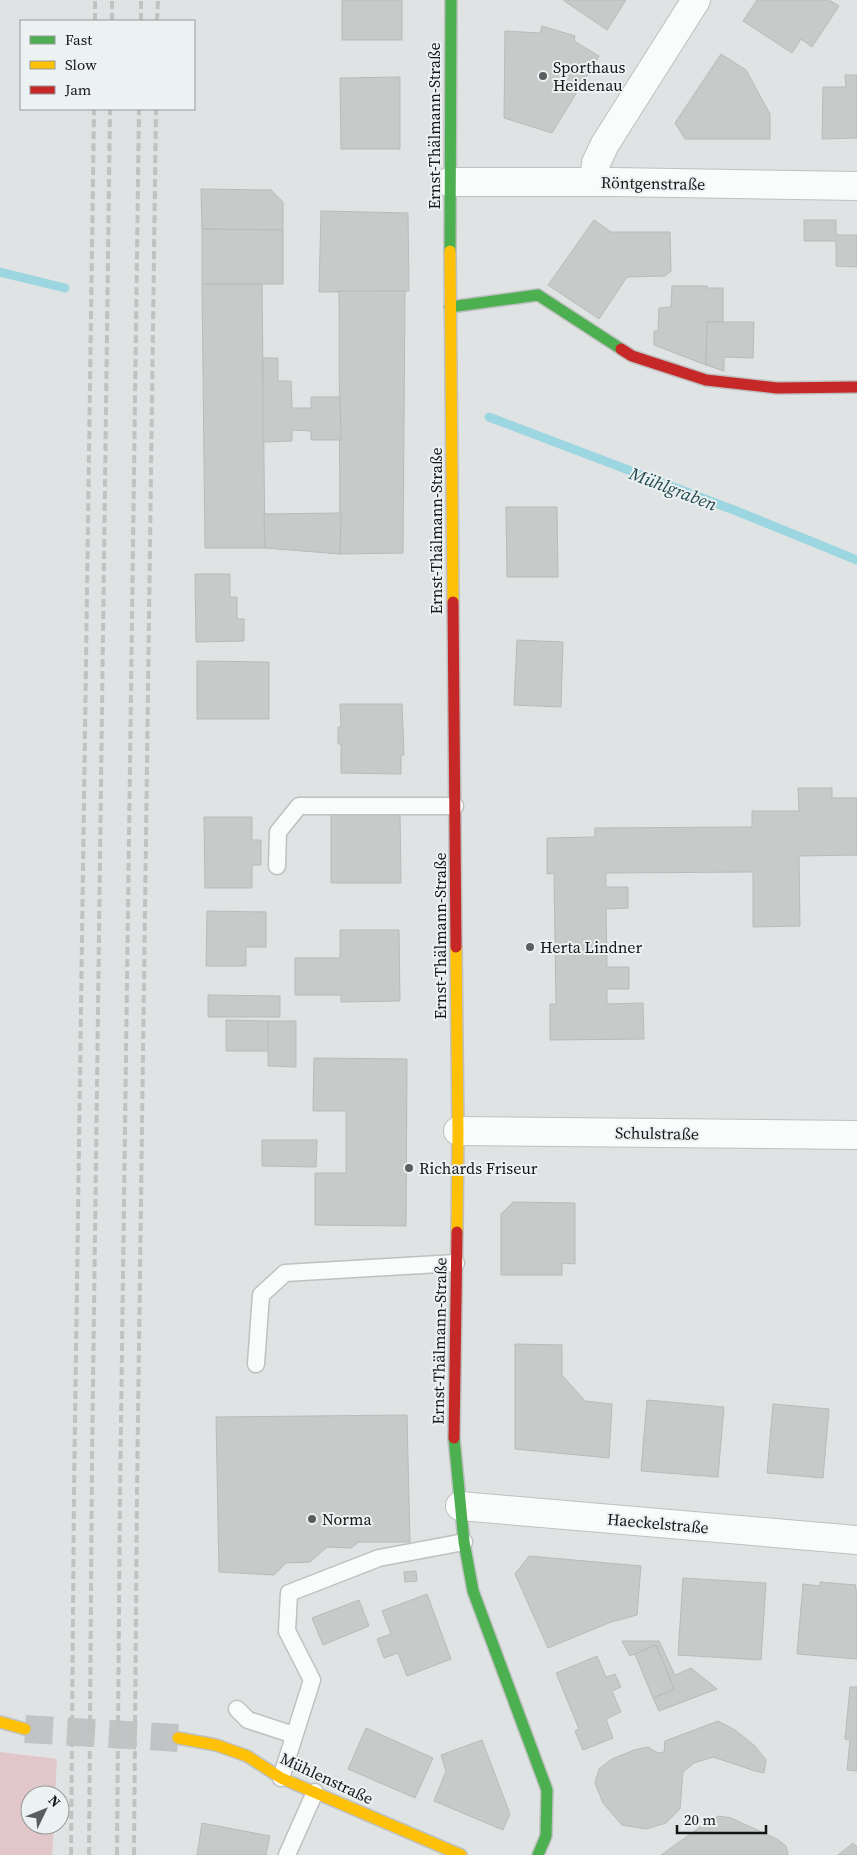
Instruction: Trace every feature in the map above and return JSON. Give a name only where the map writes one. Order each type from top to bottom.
[{"type":"street","name":"Ernst-Thälmann-Straße","points":[[451,0],[449,182],[458,1131],[454,1450],[464,1542],[473,1591],[547,1790],[546,1836],[538,1855]]},
{"type":"street","points":[[594,182],[596,163],[605,144],[696,0]]},
{"type":"street","name":"Röntgenstraße","points":[[449,182],[857,186]]},
{"type":"street","points":[[450,307],[538,295],[632,356],[706,380],[777,388],[857,387]]},
{"type":"street","name":"Schulstraße","points":[[458,1131],[857,1135]]},
{"type":"street","name":"Haeckelstraße","points":[[460,1506],[857,1540]]},
{"type":"street","points":[[0,1722],[26,1729]]},
{"type":"street","name":"Mühlenstraße","points":[[178,1738],[216,1744],[247,1756],[281,1778],[461,1855]]},
{"type":"lane","points":[[277,866],[278,832],[299,806],[455,806]]},
{"type":"lane","points":[[256,1364],[261,1295],[285,1272],[456,1263]]},
{"type":"lane","points":[[281,1778],[312,1680],[287,1631],[289,1593],[379,1558],[464,1542]]},
{"type":"lane","points":[[237,1709],[248,1720],[294,1735]]},
{"type":"lane","points":[[286,1855],[315,1792]]},
{"type":"shaded area","points":[[0,1752],[57,1759],[56,1785],[20,1785],[20,1835],[53,1835],[52,1855],[0,1855]]},
{"type":"building","points":[[342,0],[402,0],[402,40],[342,40]]},
{"type":"building","points":[[563,0],[626,0],[607,30]]},
{"type":"building","points":[[757,0],[829,0],[839,6],[812,47],[801,39],[792,53],[743,21]]},
{"type":"building","points":[[542,26],[575,36],[574,41],[599,56],[552,133],[504,118],[505,31],[540,33]]},
{"type":"building","points":[[721,54],[746,70],[770,114],[770,139],[685,139],[675,123]]},
{"type":"building","points":[[845,75],[857,75],[857,138],[822,139],[823,87],[846,87]]},
{"type":"building","points":[[400,77],[400,149],[341,149],[340,78]]},
{"type":"building","points":[[201,189],[271,190],[283,202],[283,230],[202,229]]},
{"type":"building","points":[[321,211],[408,213],[409,291],[319,292]]},
{"type":"building","points":[[594,220],[611,232],[670,232],[671,271],[665,276],[627,277],[599,319],[548,285]]},
{"type":"building","points":[[804,220],[836,220],[836,235],[857,235],[857,267],[836,266],[836,241],[804,241]]},
{"type":"building","points":[[202,229],[283,230],[283,284],[202,284]]},
{"type":"building","points":[[202,284],[262,284],[265,548],[205,548]]},
{"type":"building","points":[[672,286],[723,288],[723,322],[707,322],[706,365],[654,345],[654,331],[658,331],[659,308],[671,307]]},
{"type":"building","points":[[339,291],[405,291],[403,553],[340,554]]},
{"type":"building","points":[[707,322],[754,322],[753,358],[724,357],[724,371],[706,365]]},
{"type":"building","points":[[263,358],[278,358],[278,381],[291,381],[292,408],[311,408],[311,397],[340,397],[341,440],[311,440],[311,431],[292,430],[292,441],[263,442]]},
{"type":"building","points":[[506,507],[557,507],[558,577],[507,577]]},
{"type":"building","points":[[341,513],[340,554],[265,548],[264,514]]},
{"type":"building","points":[[195,574],[230,574],[230,597],[237,597],[237,619],[244,619],[244,641],[196,642]]},
{"type":"building","points":[[517,640],[563,642],[561,707],[514,705]]},
{"type":"building","points":[[197,661],[269,662],[269,719],[197,719]]},
{"type":"building","points":[[340,704],[402,704],[404,755],[401,755],[401,774],[341,773],[341,744],[338,744],[338,727],[341,727]]},
{"type":"building","points":[[798,788],[832,788],[832,798],[857,798],[857,855],[799,856],[800,926],[753,927],[753,872],[606,873],[606,887],[628,887],[628,908],[606,909],[607,967],[629,967],[629,989],[607,989],[607,1004],[643,1003],[644,1039],[550,1040],[550,1004],[556,1004],[554,873],[547,874],[547,838],[595,837],[595,828],[752,827],[752,811],[799,811]]},
{"type":"building","points":[[400,810],[401,883],[331,883],[331,811]]},
{"type":"building","points":[[204,817],[252,817],[252,840],[261,840],[261,865],[252,865],[252,888],[205,888]]},
{"type":"building","points":[[207,911],[266,912],[266,947],[246,947],[246,966],[206,966]]},
{"type":"building","points":[[340,930],[399,930],[400,1001],[341,1002],[341,995],[295,995],[295,958],[340,958]]},
{"type":"building","points":[[208,995],[280,996],[280,1017],[208,1017]]},
{"type":"building","points":[[226,1020],[268,1021],[269,1051],[226,1051]]},
{"type":"building","points":[[268,1021],[296,1021],[296,1067],[268,1066]]},
{"type":"building","points":[[314,1058],[407,1059],[406,1226],[315,1225],[315,1173],[346,1173],[346,1111],[313,1111]]},
{"type":"building","points":[[262,1140],[317,1140],[316,1167],[262,1166]]},
{"type":"building","points":[[513,1202],[575,1203],[575,1264],[562,1263],[562,1275],[501,1275],[501,1214]]},
{"type":"building","points":[[515,1344],[562,1345],[562,1375],[585,1401],[612,1404],[609,1458],[515,1449]]},
{"type":"building","points":[[647,1400],[724,1407],[718,1477],[641,1471]]},
{"type":"building","points":[[773,1404],[829,1409],[823,1478],[767,1473]]},
{"type":"building","points":[[407,1415],[410,1542],[359,1542],[351,1548],[327,1547],[310,1562],[286,1563],[274,1575],[219,1572],[216,1417]]},
{"type":"building","points":[[529,1556],[641,1566],[637,1615],[611,1622],[548,1648],[515,1574]]},
{"type":"building","points":[[416,1571],[417,1581],[405,1582],[404,1572]]},
{"type":"building","points":[[683,1578],[766,1583],[761,1660],[678,1655]]},
{"type":"building","points":[[820,1582],[856,1585],[857,1659],[797,1654],[803,1584],[820,1586]]},
{"type":"building","points":[[427,1594],[451,1659],[407,1676],[398,1653],[384,1658],[377,1639],[391,1634],[382,1611]]},
{"type":"building","points":[[359,1600],[369,1626],[323,1645],[312,1618]]},
{"type":"building","points":[[622,1641],[659,1641],[675,1675],[691,1668],[717,1689],[659,1711],[653,1698],[674,1689],[656,1645],[630,1656]]},
{"type":"building","points":[[656,1645],[674,1689],[653,1698],[635,1654]]},
{"type":"building","points":[[597,1656],[606,1677],[615,1674],[621,1687],[612,1691],[621,1712],[606,1719],[613,1738],[583,1750],[575,1731],[579,1729],[556,1673]]},
{"type":"building","points":[[850,1687],[857,1687],[857,1771],[847,1770],[850,1740],[845,1739]]},
{"type":"building","points":[[718,1721],[735,1730],[755,1746],[766,1760],[764,1773],[713,1757],[694,1763],[683,1772],[680,1809],[666,1823],[646,1829],[622,1825],[603,1803],[595,1783],[599,1769],[612,1759],[634,1750],[648,1747],[658,1753],[664,1752],[665,1741]]},
{"type":"building","points":[[366,1728],[433,1758],[415,1798],[348,1769]]},
{"type":"building","points":[[482,1740],[510,1814],[503,1830],[434,1801],[446,1771],[441,1755]]},
{"type":"building","points":[[719,1816],[731,1818],[777,1839],[786,1846],[788,1855],[661,1855],[707,1822]]},
{"type":"building","points":[[202,1823],[270,1836],[266,1855],[197,1855]]},
{"type":"building","points":[[853,1843],[857,1847],[857,1855],[838,1855]]},
{"type":"waterway","name":"Mühlgraben","points":[[0,272],[65,288]]},
{"type":"waterway","name":"Mühlgraben","points":[[489,417],[739,512],[857,560]]},
{"type":"tunnel","points":[[25,1729],[178,1738]]},
{"type":"railway","points":[[95,0],[95,20]]},
{"type":"railway","points":[[112,0],[112,20]]},
{"type":"railway","points":[[141,0],[141,20]]},
{"type":"railway","points":[[157,20],[158,0]]},
{"type":"railway","points":[[71,1855],[74,1492],[94,110]]},
{"type":"railway","points":[[89,1855],[92,1460],[110,110]]},
{"type":"railway","points":[[117,1855],[120,1493],[139,110]]},
{"type":"railway","points":[[134,1855],[137,1491],[156,110]]},
{"type":"traffic: fast","points":[[450,251],[451,0]]},
{"type":"traffic: fast","points":[[450,307],[538,295],[621,349]]},
{"type":"traffic: fast","points":[[454,1438],[464,1542],[473,1591],[547,1790],[546,1836],[538,1855]]},
{"type":"traffic: slow","points":[[450,251],[453,602]]},
{"type":"traffic: slow","points":[[456,947],[457,1232]]},
{"type":"traffic: slow","points":[[0,1722],[25,1729]]},
{"type":"traffic: slow","points":[[178,1738],[216,1745],[247,1756],[281,1778],[461,1855]]},
{"type":"traffic: jam","points":[[621,349],[632,356],[706,380],[777,388],[857,387]]},
{"type":"traffic: jam","points":[[453,602],[456,947]]},
{"type":"traffic: jam","points":[[454,1438],[457,1232]]},
{"type":"place","name":"Sporthaus Heidenau","points":[[543,76]]},
{"type":"place","name":"Herta Lindner","points":[[530,947]]},
{"type":"place","name":"Richards Friseur","points":[[409,1168]]},
{"type":"place","name":"Norma","points":[[312,1519]]}]
